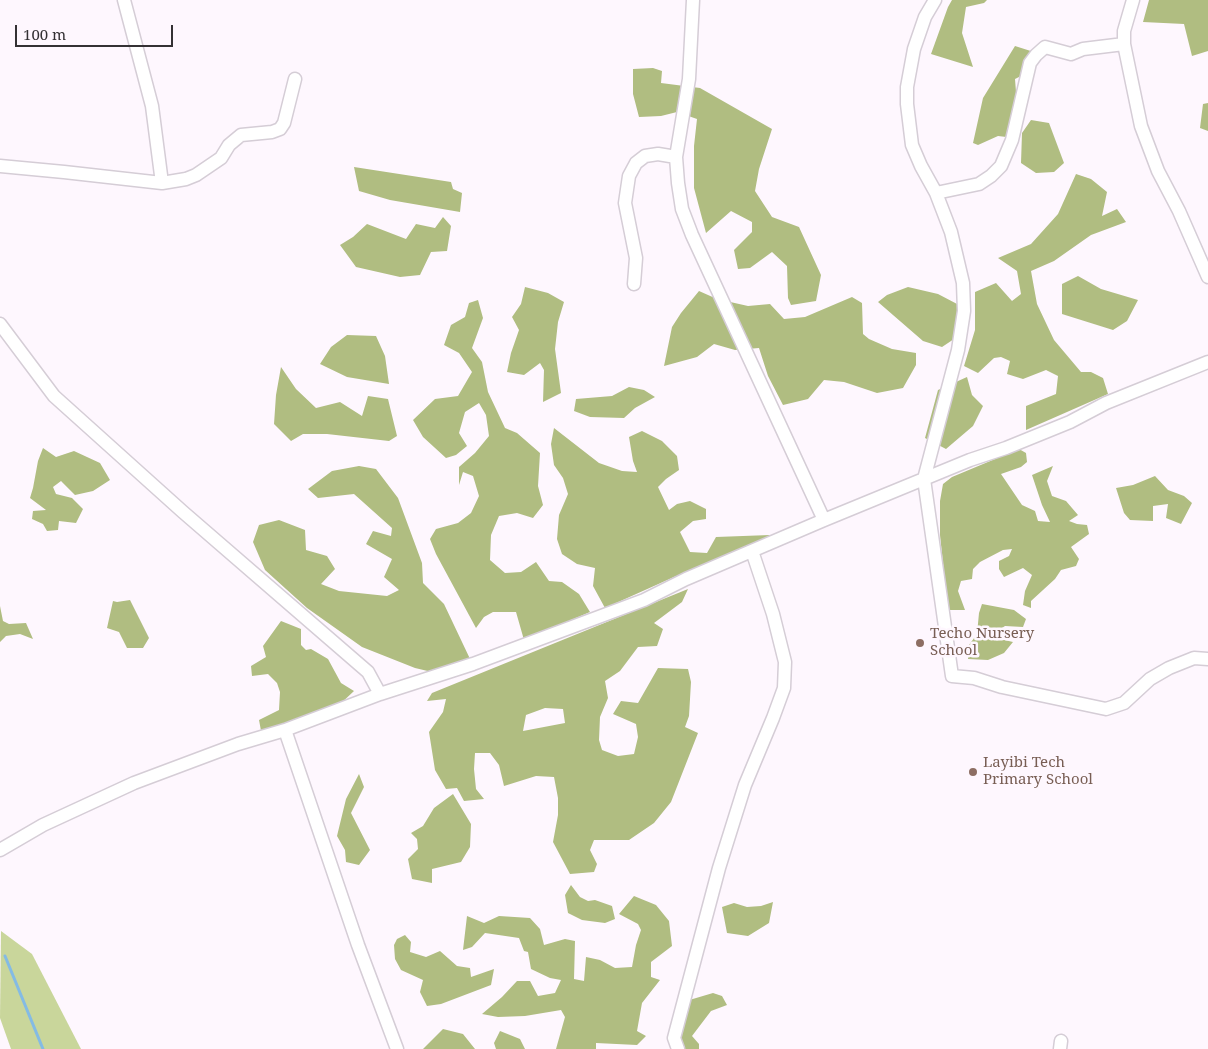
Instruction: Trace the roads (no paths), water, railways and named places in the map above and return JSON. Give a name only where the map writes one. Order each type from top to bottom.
[{"type":"street","points":[[124,0],[152,106],[162,183]]},
{"type":"street","points":[[693,0],[689,79],[676,158],[682,209],[692,235],[824,520]]},
{"type":"street","points":[[935,0],[925,17],[914,49],[907,87],[907,104],[912,145],[936,193],[951,232],[963,283],[964,311],[958,350],[924,479],[952,676],[974,678],[1002,687],[1106,709],[1124,703],[1150,679],[1169,668],[1194,658],[1208,658]]},
{"type":"street","points":[[1133,0],[1124,31],[1124,44],[1141,126],[1158,171],[1179,211],[1208,277]]},
{"type":"street","points":[[936,193],[979,184],[1001,166],[1012,140],[1030,63],[1046,47],[1071,54],[1083,49],[1124,44]]},
{"type":"street","points":[[0,166],[162,183],[186,179],[196,175],[221,158],[229,145],[242,135],[272,132],[280,129],[284,123],[295,79]]},
{"type":"street","points":[[634,284],[636,258],[625,203],[629,176],[636,163],[645,156],[658,154],[676,158]]},
{"type":"street","points":[[0,324],[54,396],[182,512],[368,672],[380,694]]},
{"type":"street","points":[[0,850],[43,825],[115,790],[238,744],[285,730],[380,694],[472,664],[644,600],[686,579],[824,520],[970,460],[1006,448],[1070,422],[1106,403],[1208,362]]},
{"type":"street","points":[[678,1049],[674,1038],[719,868],[745,785],[784,688],[785,662],[773,614],[752,551]]},
{"type":"street","points":[[285,730],[356,937],[397,1049]]},
{"type":"waterway","points":[[5,956],[43,1049]]},
{"type":"place","name":"Techo Nursery School","points":[[920,643]]},
{"type":"place","name":"Layibi Tech Primary School","points":[[973,772]]}]
